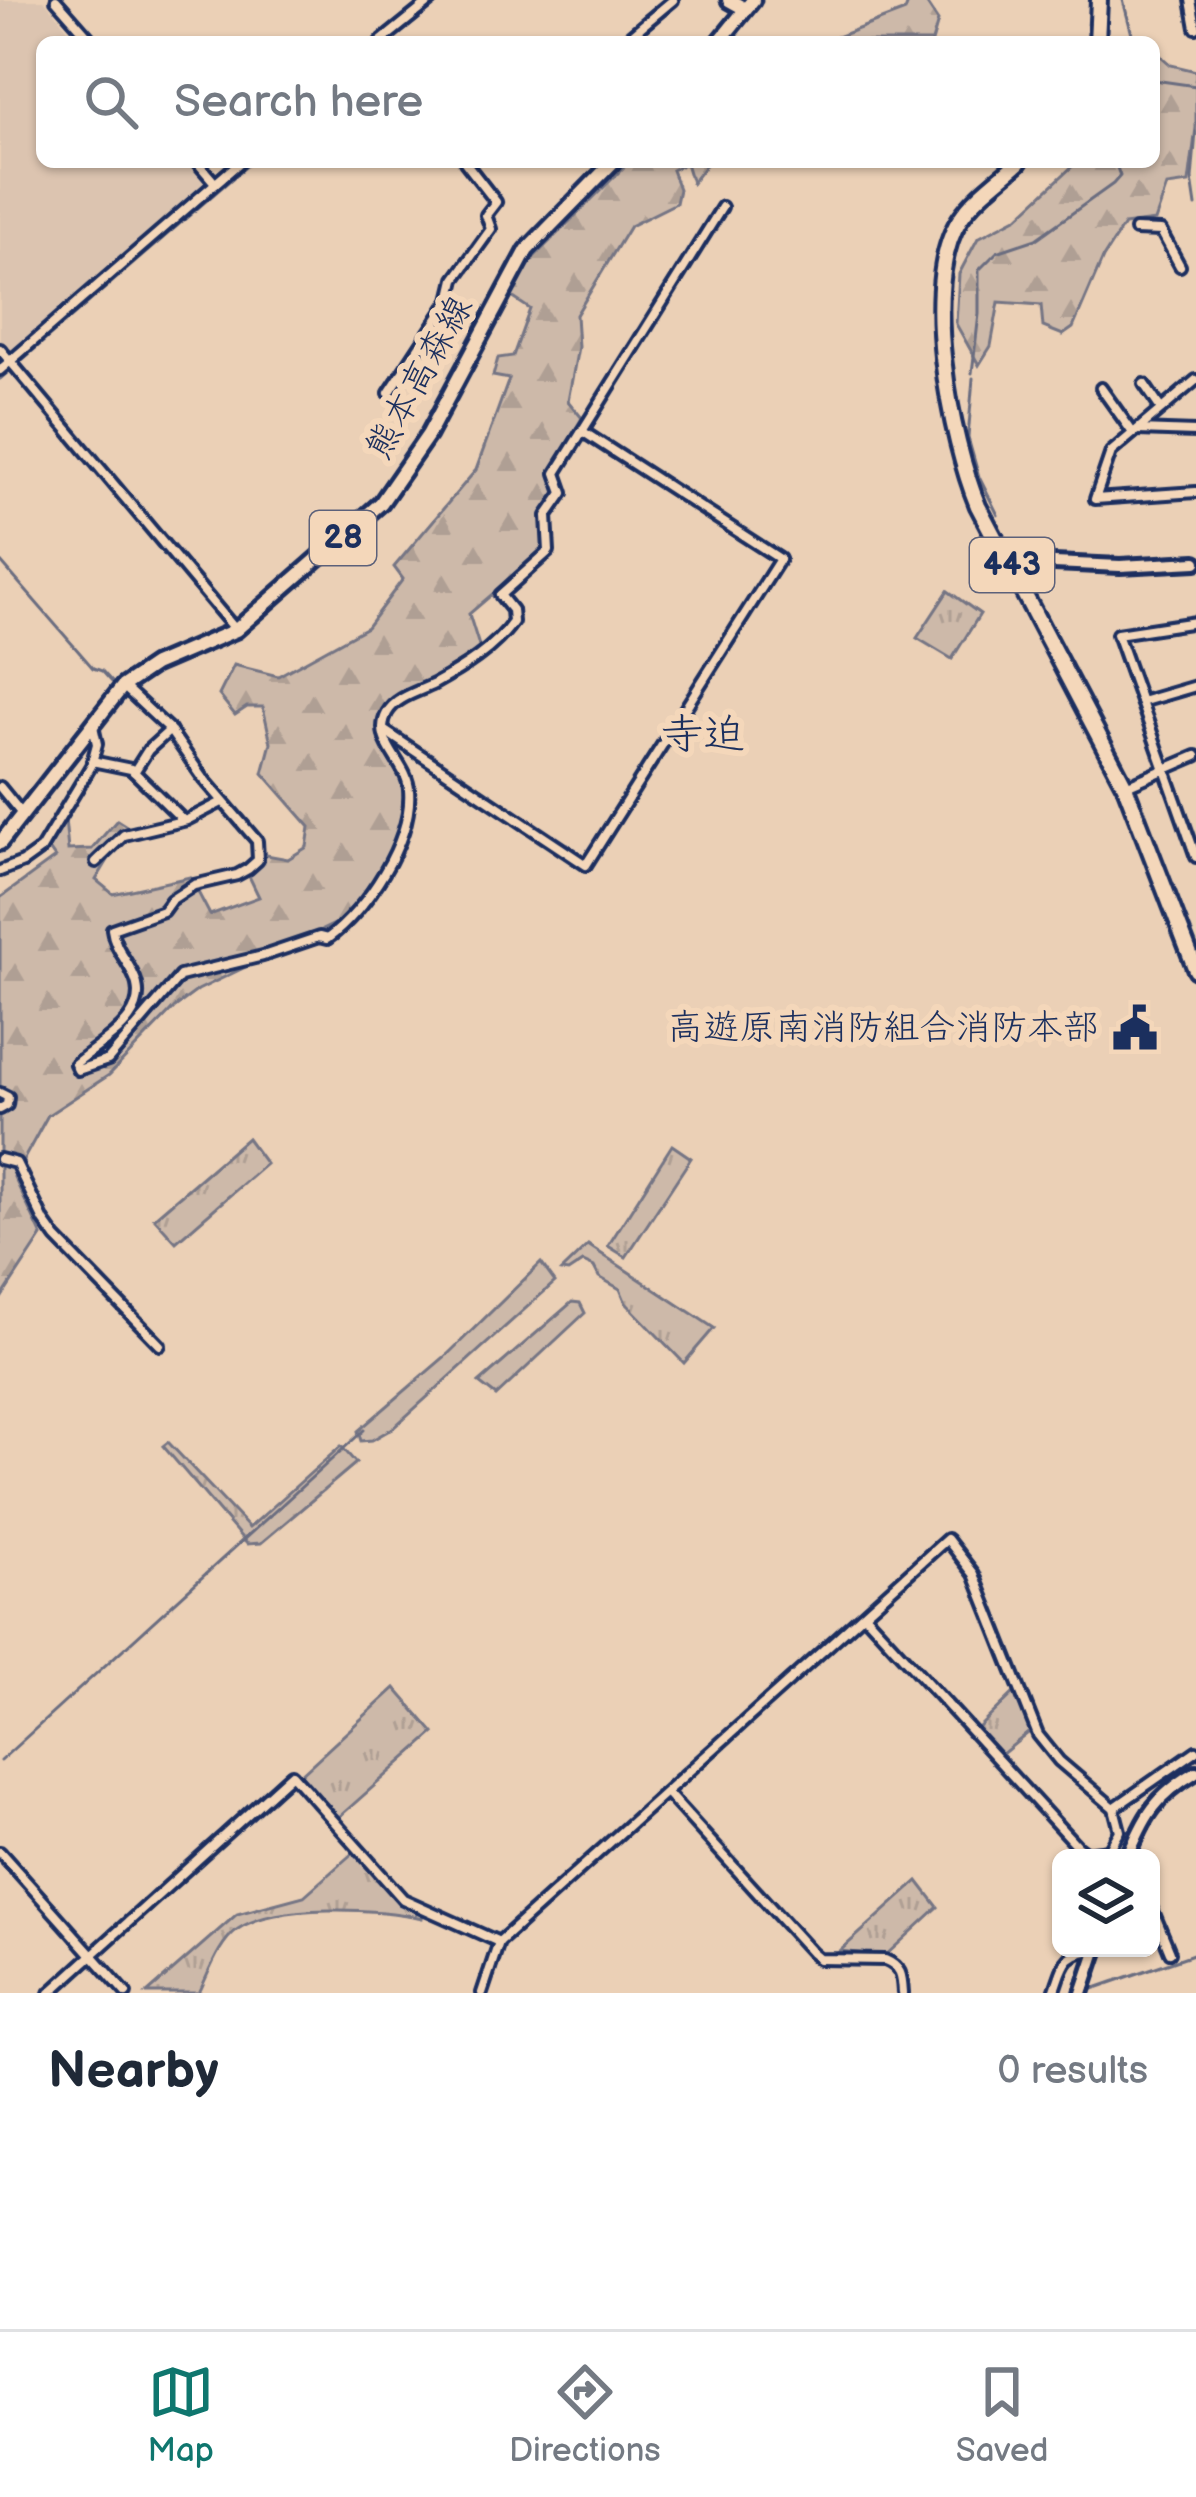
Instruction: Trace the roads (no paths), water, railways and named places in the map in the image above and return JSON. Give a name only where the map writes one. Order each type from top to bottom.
[{"type":"highway","points":[[1097,36],[1100,0]]},
{"type":"highway","name":"443","points":[[1013,168],[960,218],[945,252],[940,311],[962,468],[1125,786],[1196,970]]},
{"type":"main road","points":[[724,36],[749,5],[729,0]]},
{"type":"main road","name":"熊本高森線","points":[[0,843],[123,686],[154,665],[236,630],[381,503],[428,435],[527,250],[607,168]]},
{"type":"street","points":[[56,0],[88,36]]},
{"type":"street","points":[[387,36],[432,0]]},
{"type":"street","points":[[630,36],[673,0]]},
{"type":"street","points":[[1191,0],[1196,28]]},
{"type":"street","points":[[202,168],[215,183]]},
{"type":"street","points":[[0,370],[233,168]]},
{"type":"street","points":[[389,393],[444,311],[455,279],[491,229],[487,215],[496,202],[470,168]]},
{"type":"street","points":[[123,686],[170,730],[257,841],[258,860],[236,875],[194,885],[163,910],[112,929],[113,940],[136,980],[138,998],[110,1041],[75,1064],[78,1070],[108,1060],[180,976],[319,937],[327,939],[355,917],[386,868],[406,823],[410,790],[383,730],[386,715],[398,701],[479,656],[513,622],[512,610],[500,595],[549,550],[547,517],[562,493],[556,473],[722,207]]},
{"type":"street","points":[[1135,230],[1161,231],[1180,266]]},
{"type":"street","points":[[0,349],[236,630]]},
{"type":"street","points":[[1196,380],[1111,452],[1095,499],[1196,493]]},
{"type":"street","points":[[1144,384],[1161,410]]},
{"type":"street","points":[[1101,388],[1135,432]]},
{"type":"street","points":[[383,730],[586,865],[780,559],[583,431]]},
{"type":"street","points":[[1135,432],[1196,432]]},
{"type":"street","points":[[1010,561],[1120,566],[1196,562]]},
{"type":"street","points":[[1026,591],[1032,571],[1048,563]]},
{"type":"street","points":[[1196,622],[1118,634],[1166,772],[1191,825],[1196,857]]},
{"type":"street","points":[[1141,702],[1196,686]]},
{"type":"street","points":[[0,871],[41,849],[92,761],[97,744],[93,724]]},
{"type":"street","points":[[134,772],[148,750],[170,730]]},
{"type":"street","points":[[1125,786],[1196,756]]},
{"type":"street","points":[[92,761],[134,772],[183,820]]},
{"type":"street","points":[[0,787],[22,814]]},
{"type":"street","points":[[96,862],[124,835],[183,820],[222,802]]},
{"type":"street","points":[[0,1093],[8,1097],[7,1105],[0,1109]]},
{"type":"street","points":[[0,1159],[16,1163],[56,1238],[160,1345]]},
{"type":"street","points":[[482,1993],[499,1942],[947,1539],[974,1574],[1037,1735],[1059,1761],[1114,1808],[1120,1831],[1110,1849]]},
{"type":"street","points":[[866,1615],[1082,1849]]},
{"type":"street","points":[[1114,1808],[1196,1751]]},
{"type":"street","points":[[1131,1849],[1149,1809],[1166,1790],[1196,1772]]},
{"type":"street","points":[[50,1993],[292,1774],[403,1899],[499,1942]]},
{"type":"street","points":[[667,1793],[819,1959],[895,1964],[903,1993]]},
{"type":"street","points":[[0,1852],[126,1993]]},
{"type":"street","points":[[1160,1928],[1170,1952]]},
{"type":"street","points":[[1054,1993],[1067,1957]]},
{"type":"street","points":[[1084,1989],[1094,1957]]},
{"type":"waterway","points":[[396,36],[441,0]]},
{"type":"waterway","points":[[1123,0],[1132,36]]},
{"type":"waterway","points":[[1160,81],[1196,86]]},
{"type":"waterway","points":[[1196,132],[1192,179],[1196,206]]},
{"type":"waterway","points":[[0,379],[244,168]]},
{"type":"waterway","points":[[972,373],[979,270],[997,252],[1036,239],[1113,184],[1120,176],[1117,168]]},
{"type":"waterway","points":[[973,378],[968,438],[979,477],[998,515]]},
{"type":"waterway","points":[[0,561],[93,668],[112,682]]},
{"type":"waterway","points":[[0,1761],[364,1430]]},
{"type":"waterway","points":[[1087,1991],[1196,1953]]},
{"type":"place","name":"高遊原南消防組合消防本部","points":[[1135,1028]]},
{"type":"district","name":"寺迫","points":[[703,735]]}]
